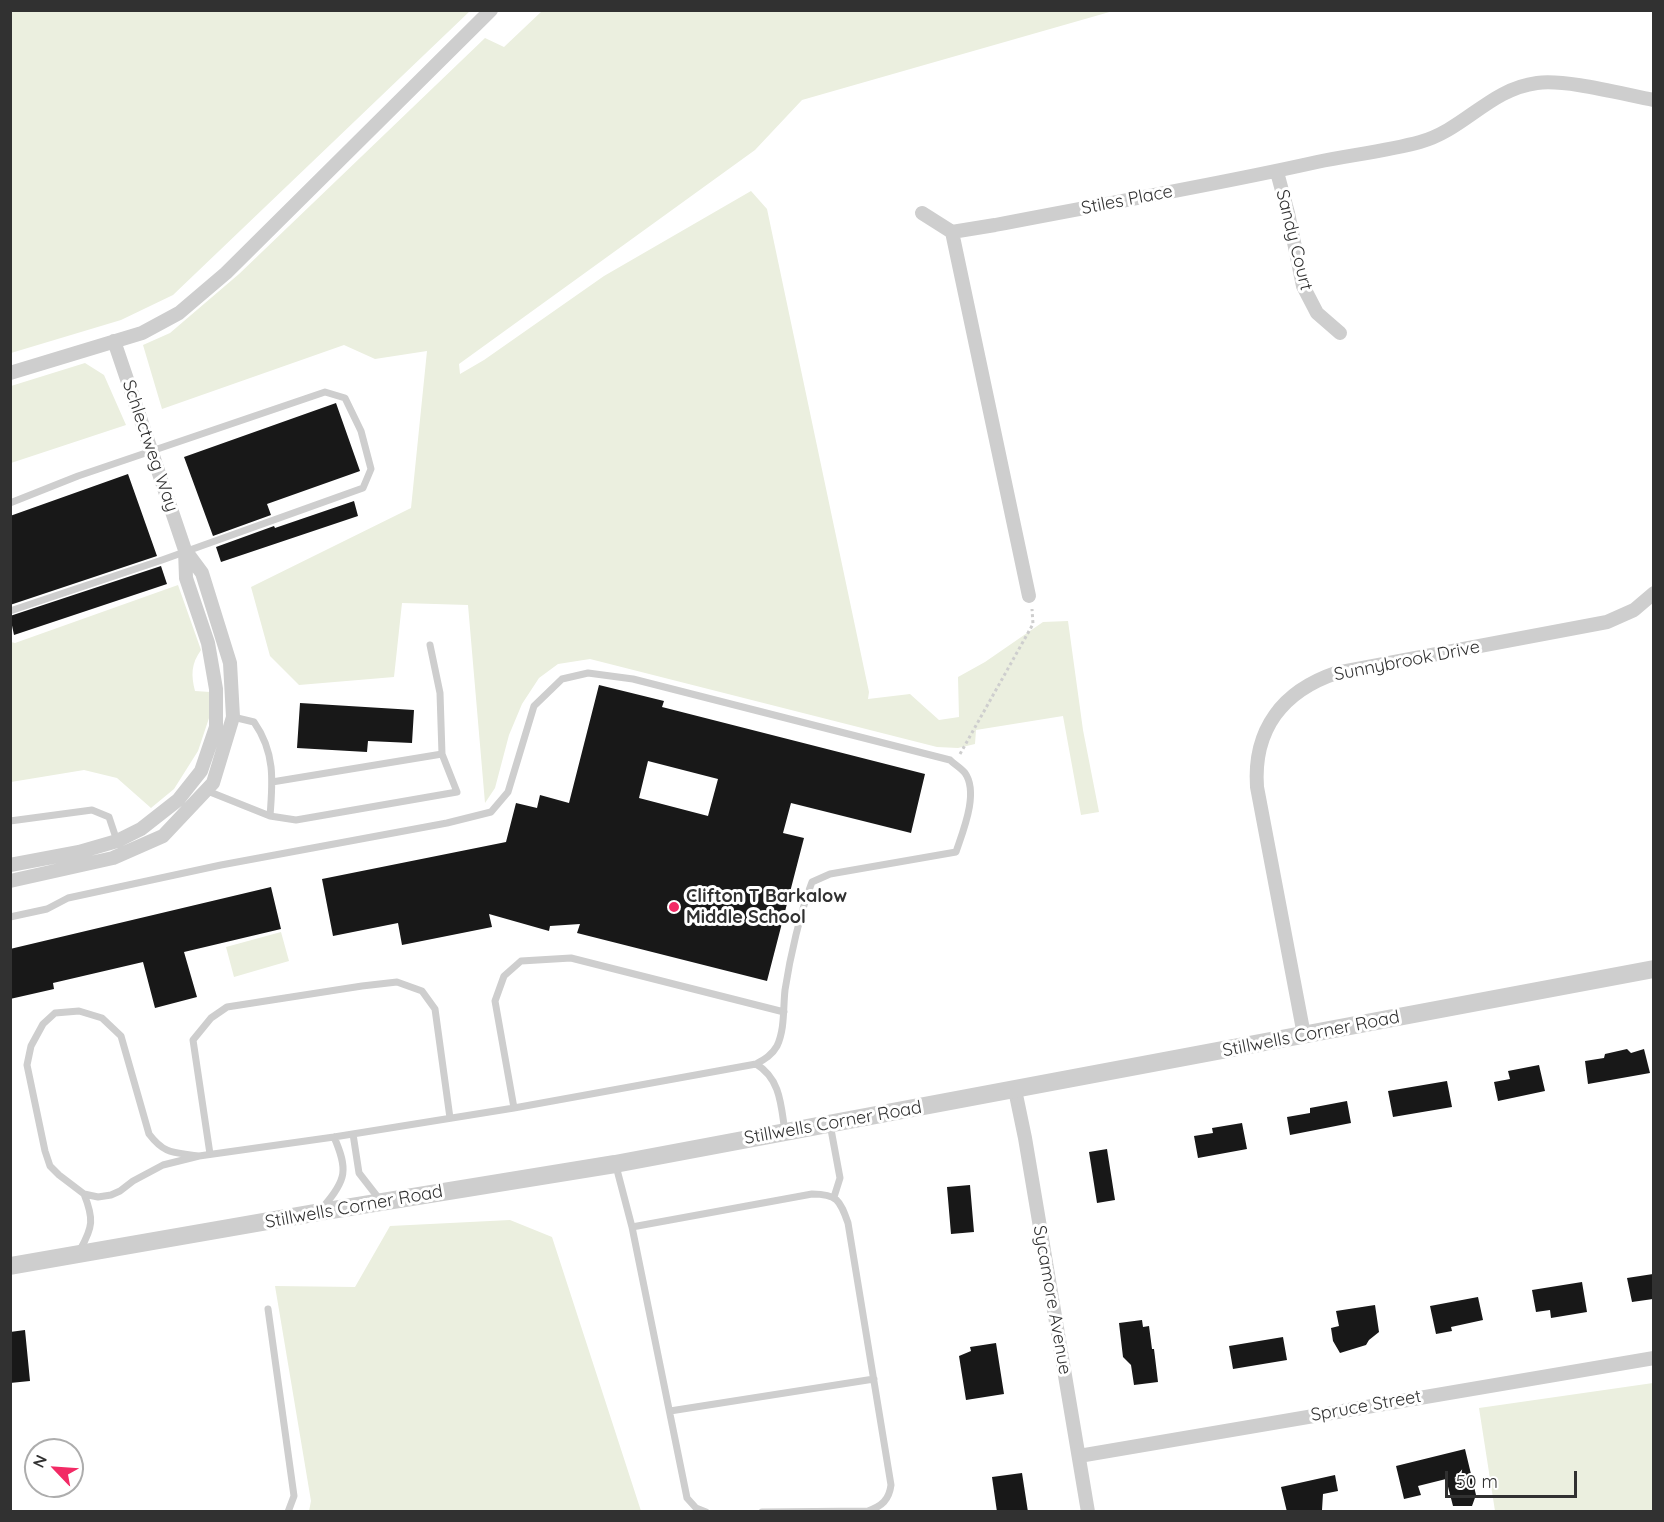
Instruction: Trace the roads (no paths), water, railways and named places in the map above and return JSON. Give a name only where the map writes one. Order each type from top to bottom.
[{"type":"street","points":[[10,373],[142,333],[179,313],[225,273],[491,10]]},
{"type":"street","name":"Stiles Place","points":[[952,232],[1276,172],[1430,140],[1455,127],[1499,95],[1540,82],[1562,83],[1653,100]]},
{"type":"street","name":"Sandy Court","points":[[1276,172],[1288,213],[1303,286],[1317,313],[1340,333]]},
{"type":"street","points":[[922,213],[952,232],[1029,596]]},
{"type":"street","name":"Schlectweg Way","points":[[10,881],[112,858],[119,848],[178,800],[201,771],[216,727],[216,689],[208,644],[186,578],[185,550],[114,341]]},
{"type":"street","name":"Schlectweg Way","points":[[10,865],[79,852],[119,848],[163,836],[213,783],[233,717],[230,663],[202,573],[185,550]]},
{"type":"street","name":"Sunnybrook Drive","points":[[1304,1035],[1257,787],[1258,756],[1262,741],[1277,711],[1299,690],[1316,680],[1336,673],[1607,622],[1634,610],[1653,593]]},
{"type":"street","name":"Stillwells Corner Road","points":[[10,1266],[615,1164],[1653,969]]},
{"type":"street","name":"Sycamore Avenue","points":[[1015,1090],[1088,1512]]},
{"type":"street","name":"Spruce Street","points":[[1079,1456],[1653,1358]]},
{"type":"lane","points":[[10,503],[78,476],[325,392],[345,398],[361,431],[371,469],[363,488],[162,560],[10,611]]},
{"type":"lane","points":[[193,781],[206,791],[270,816],[296,820],[457,792],[442,754],[440,693],[430,645]]},
{"type":"lane","points":[[10,917],[46,909],[68,898],[221,865],[447,824],[491,812],[508,792],[534,706],[561,679],[588,673],[633,679],[950,760],[964,772],[970,786],[968,816],[956,852],[830,874],[812,882],[802,913],[786,989],[782,1031],[771,1055],[756,1064],[513,1108],[199,1156],[163,1165],[111,1195],[98,1197],[84,1194]]},
{"type":"lane","points":[[233,717],[254,722],[264,735],[273,775],[270,816]]},
{"type":"lane","points":[[272,782],[371,768],[442,754]]},
{"type":"lane","points":[[10,820],[92,810],[109,817],[119,848]]},
{"type":"lane","points":[[513,1108],[495,1002],[504,976],[522,961],[571,958],[784,1012]]},
{"type":"lane","points":[[210,1154],[193,1040],[210,1018],[227,1007],[362,986],[397,982],[422,991],[435,1009],[450,1118]]},
{"type":"lane","points":[[77,1255],[90,1232],[91,1210],[84,1194],[50,1166],[27,1065],[31,1046],[43,1024],[55,1013],[80,1011],[102,1018],[121,1036],[149,1134],[158,1146],[168,1152],[199,1156]]},
{"type":"lane","points":[[756,1064],[766,1070],[776,1086],[785,1132]]},
{"type":"lane","points":[[830,1124],[840,1178],[834,1197]]},
{"type":"lane","points":[[353,1134],[359,1173],[381,1202]]},
{"type":"lane","points":[[320,1212],[341,1182],[344,1168],[343,1157],[333,1137]]},
{"type":"lane","points":[[615,1164],[632,1227],[687,1498],[696,1508],[706,1512]]},
{"type":"lane","points":[[632,1227],[812,1194],[825,1194],[841,1203],[848,1223],[891,1485],[886,1500],[880,1507],[868,1511],[762,1512]]},
{"type":"lane","points":[[268,1309],[294,1496],[288,1512]]},
{"type":"lane","points":[[670,1411],[874,1379]]},
{"type":"place","name":"Clifton T Barkalow Middle School","points":[[674,907]]}]
